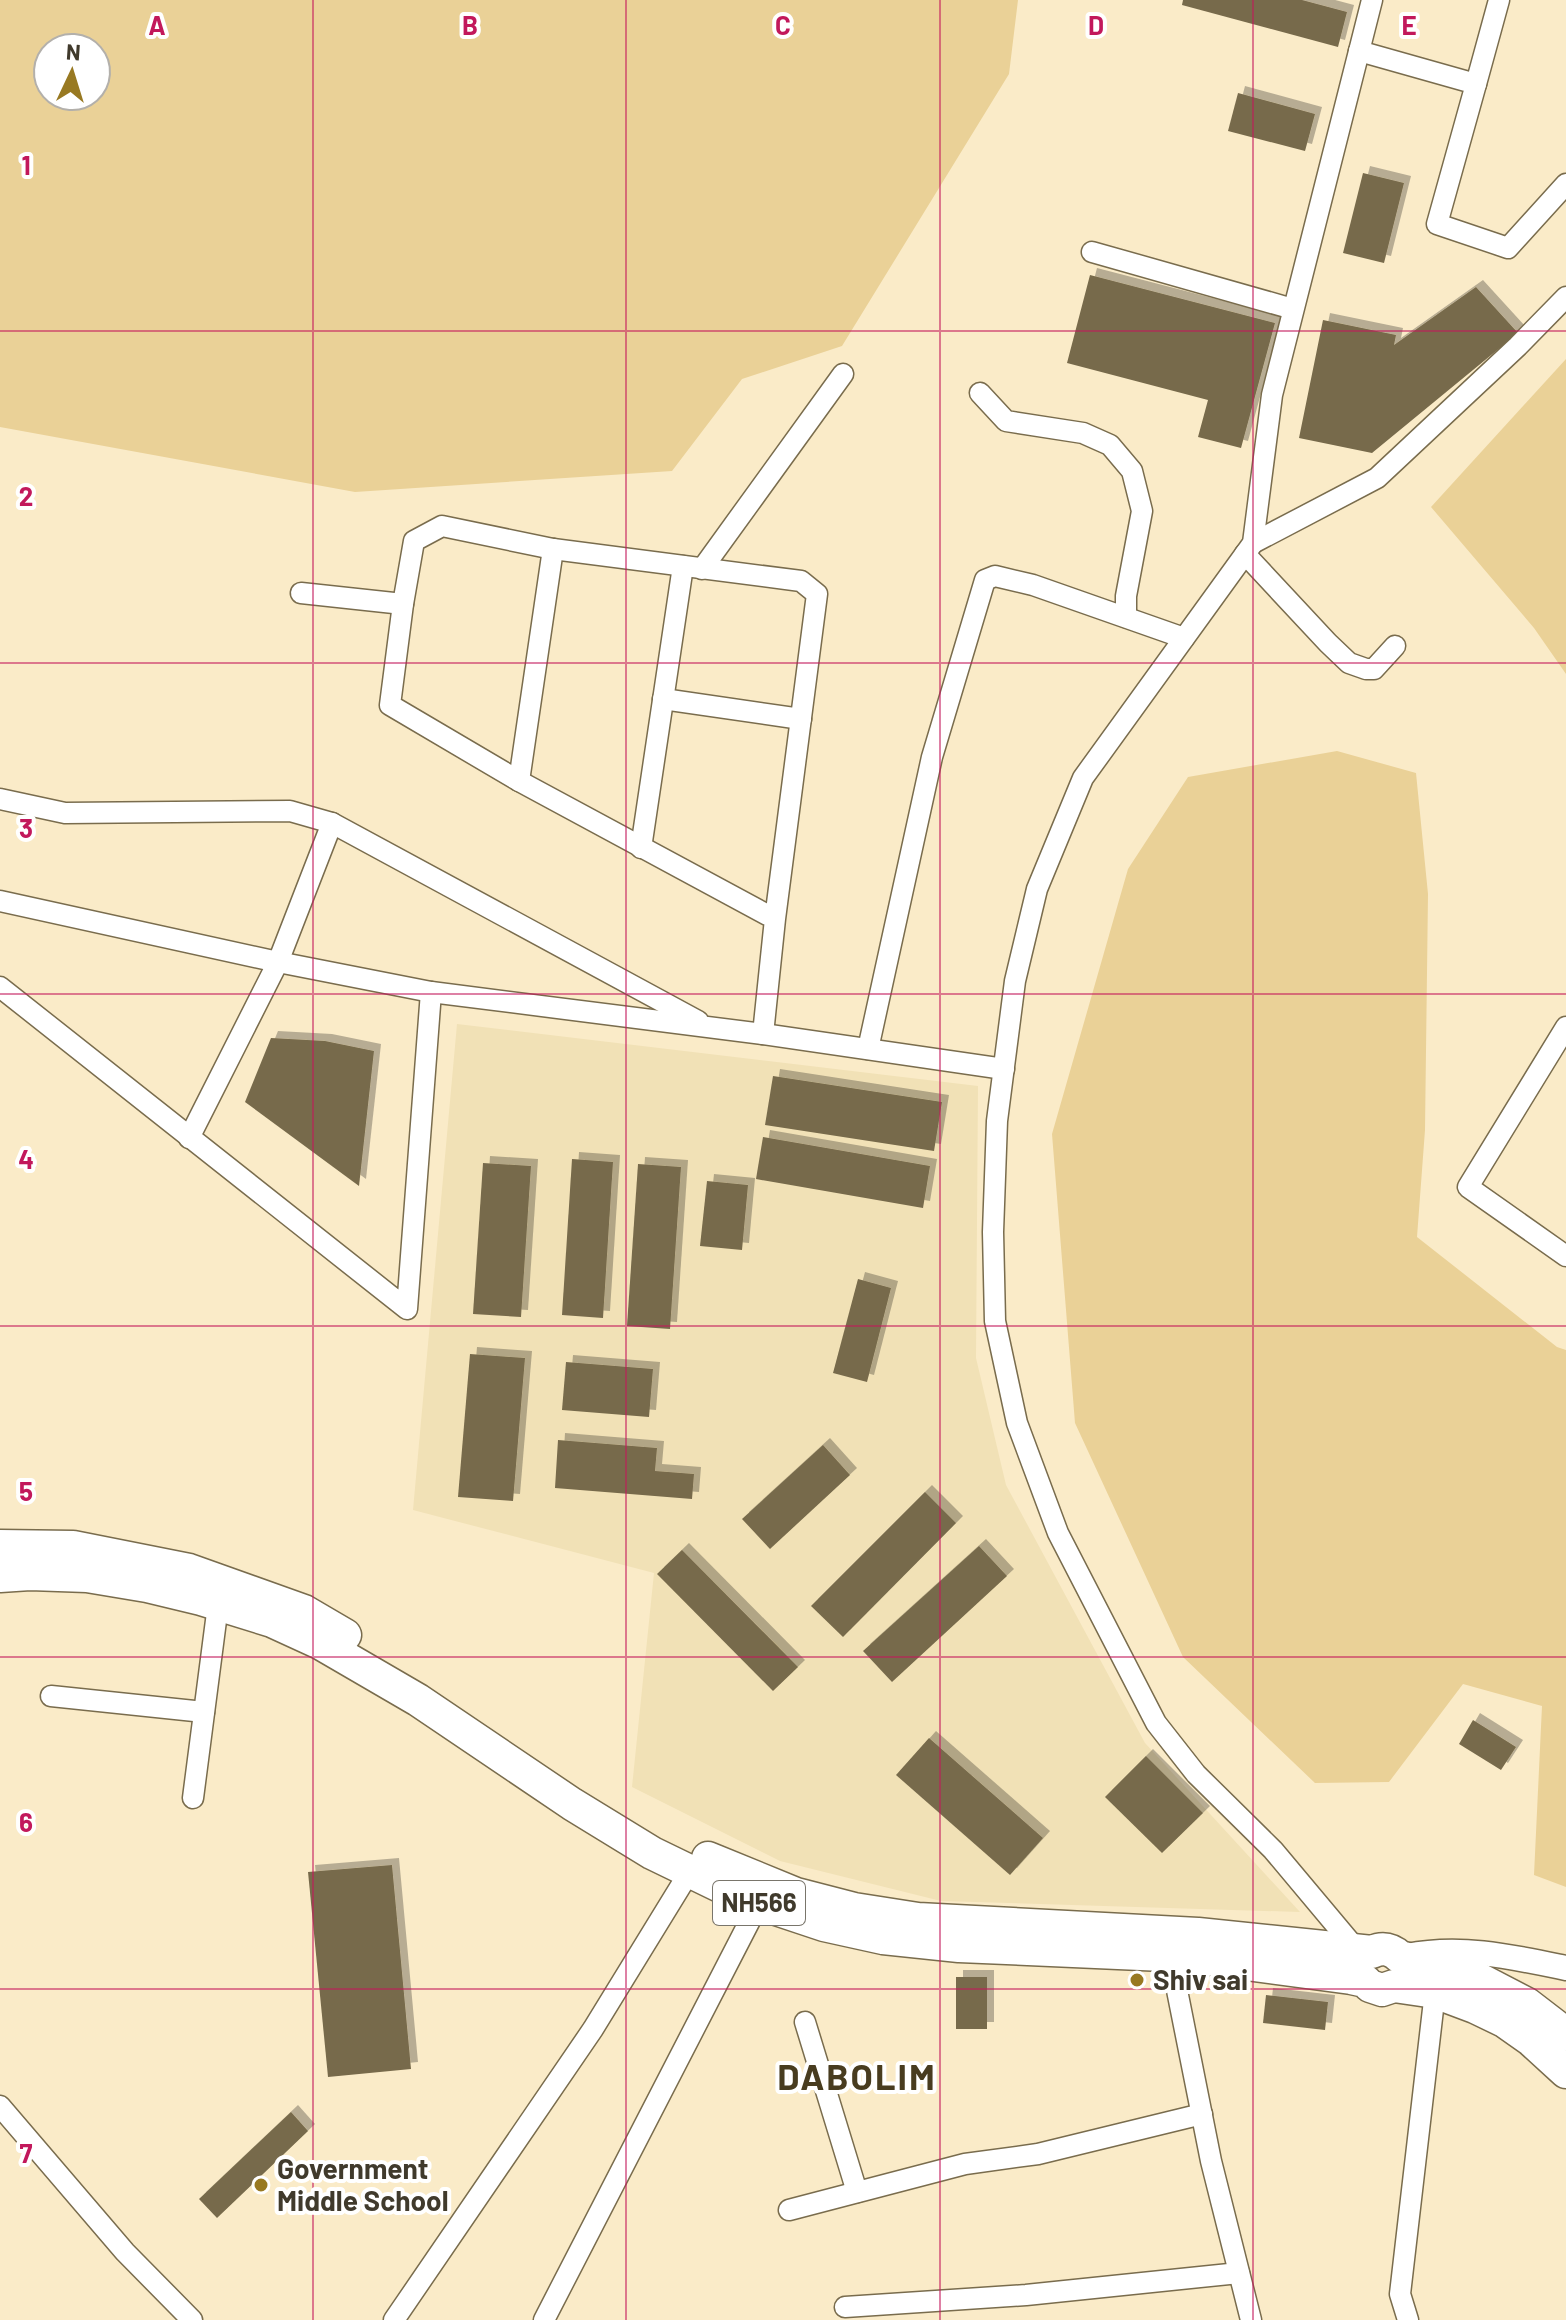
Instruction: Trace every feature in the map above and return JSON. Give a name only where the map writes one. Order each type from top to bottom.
[{"type":"highway","name":"NH566","points":[[0,1546],[73,1547],[189,1570],[304,1611],[477,1714],[639,1822],[714,1861],[796,1894],[854,1909],[918,1919],[1198,1934],[1378,1965],[1475,1977],[1527,2004],[1566,2034]]},
{"type":"highway","name":"NH566","points":[[0,1576],[87,1576],[147,1586],[272,1621],[320,1643],[418,1700],[572,1804],[652,1853],[759,1903],[824,1925],[883,1938],[959,1946],[1378,1965],[1504,2021],[1531,2040],[1566,2072]]},
{"type":"street","points":[[1372,0],[1272,395],[1249,549],[1328,643],[1349,663],[1374,669],[1395,646]]},
{"type":"street","points":[[1499,0],[1437,224],[1508,248],[1566,184]]},
{"type":"street","points":[[1359,51],[1476,84]]},
{"type":"street","points":[[1092,252],[1293,309]]},
{"type":"street","points":[[1566,297],[1377,478],[1249,549],[1083,778],[1037,889],[1015,981],[997,1121],[993,1232],[995,1321],[1017,1423],[1058,1533],[1156,1723],[1196,1774],[1273,1850],[1378,1965],[1435,1950],[1491,1953],[1566,1968]]},
{"type":"street","points":[[641,848],[663,699],[692,568],[843,374]]},
{"type":"street","points":[[980,393],[1006,421],[1083,433],[1110,445],[1132,471],[1142,511],[1126,596],[1126,617]]},
{"type":"street","points":[[763,1034],[817,594],[801,581],[553,549],[442,526],[414,541],[390,705],[519,781],[775,919]]},
{"type":"street","points":[[519,781],[553,549]]},
{"type":"street","points":[[868,1049],[932,757],[985,580],[995,576],[1033,585],[1184,638]]},
{"type":"street","points":[[301,593],[403,604]]},
{"type":"street","points":[[663,699],[801,719]]},
{"type":"street","points":[[0,799],[65,813],[290,811],[332,823],[711,1028]]},
{"type":"street","points":[[189,1138],[278,962],[332,823]]},
{"type":"street","points":[[0,901],[431,992],[763,1034],[1004,1069]]},
{"type":"street","points":[[0,987],[407,1309],[431,992]]},
{"type":"street","points":[[1566,1027],[1468,1187],[1566,1256]]},
{"type":"street","points":[[193,1798],[218,1605]]},
{"type":"street","points":[[51,1696],[204,1712]]},
{"type":"street","points":[[394,2320],[593,2029],[690,1871]]},
{"type":"street","points":[[544,2320],[759,1903]]},
{"type":"street","points":[[1170,1955],[1202,2114],[1251,2320]]},
{"type":"street","points":[[1408,2320],[1400,2294],[1435,1992]]},
{"type":"street","points":[[805,2022],[857,2192]]},
{"type":"street","points":[[0,2106],[125,2252],[192,2320]]},
{"type":"street","points":[[789,2210],[965,2164],[1038,2154],[1202,2114]]},
{"type":"street","points":[[845,2307],[1026,2295],[1239,2273]]},
{"type":"shaded area","points":[[0,0],[1018,0],[1009,74],[842,346],[742,379],[672,471],[355,492],[0,427]]},
{"type":"shaded area","points":[[1566,359],[1566,674],[1534,628],[1431,507]]},
{"type":"shaded area","points":[[1337,751],[1416,773],[1428,894],[1425,1130],[1417,1237],[1557,1347],[1566,1350],[1566,1887],[1534,1875],[1542,1706],[1463,1684],[1389,1782],[1315,1783],[1183,1657],[1075,1423],[1052,1134],[1128,869],[1188,777]]},
{"type":"shaded area","points":[[457,1024],[978,1086],[976,1358],[1006,1485],[1145,1743],[1300,1912],[941,1901],[780,1861],[632,1787],[654,1573],[413,1510]]},
{"type":"building","points":[[1183,0],[1302,0],[1347,12],[1338,47],[1182,5]]},
{"type":"building","points":[[1238,93],[1315,114],[1305,151],[1228,131]]},
{"type":"building","points":[[1363,173],[1404,183],[1384,263],[1343,253]]},
{"type":"building","points":[[1090,275],[1275,323],[1241,448],[1198,437],[1208,400],[1067,363]]},
{"type":"building","points":[[1476,287],[1518,333],[1372,453],[1299,438],[1323,320],[1396,335],[1394,345]]},
{"type":"building","points":[[271,1038],[325,1041],[374,1051],[359,1186],[245,1102]]},
{"type":"building","points":[[773,1076],[942,1102],[934,1151],[765,1125]]},
{"type":"building","points":[[763,1137],[930,1166],[923,1208],[756,1179]]},
{"type":"building","points":[[572,1159],[613,1162],[603,1318],[562,1315]]},
{"type":"building","points":[[483,1163],[531,1166],[521,1317],[473,1314]]},
{"type":"building","points":[[638,1164],[681,1167],[670,1329],[627,1326]]},
{"type":"building","points":[[707,1181],[748,1185],[742,1250],[700,1246]]},
{"type":"building","points":[[858,1279],[891,1288],[867,1382],[833,1373]]},
{"type":"building","points":[[470,1354],[525,1358],[513,1501],[458,1497]]},
{"type":"building","points":[[566,1362],[653,1369],[649,1417],[562,1410]]},
{"type":"building","points":[[558,1440],[657,1448],[655,1471],[694,1474],[692,1499],[555,1488]]},
{"type":"building","points":[[823,1445],[850,1475],[770,1549],[742,1519]]},
{"type":"building","points":[[925,1492],[956,1523],[843,1637],[811,1606]]},
{"type":"building","points":[[979,1546],[1007,1576],[892,1682],[863,1651]]},
{"type":"building","points":[[682,1550],[798,1667],[773,1691],[657,1574]]},
{"type":"building","points":[[1473,1720],[1516,1747],[1501,1770],[1459,1744]]},
{"type":"building","points":[[929,1738],[1043,1838],[1010,1875],[896,1775]]},
{"type":"building","points":[[1146,1756],[1203,1813],[1162,1853],[1105,1797]]},
{"type":"building","points":[[392,1865],[411,2069],[328,2077],[308,1872]]},
{"type":"building","points":[[956,1977],[987,1977],[987,2029],[956,2029]]},
{"type":"building","points":[[1266,1995],[1328,2002],[1325,2030],[1263,2023]]},
{"type":"building","points":[[291,2112],[308,2131],[217,2218],[199,2199]]},
{"type":"place","name":"Shiv sai","points":[[1137,1980]]},
{"type":"place","name":"Government Middle School","points":[[261,2185]]},
{"type":"district","name":"DABOLIM","points":[[857,2077]]}]
